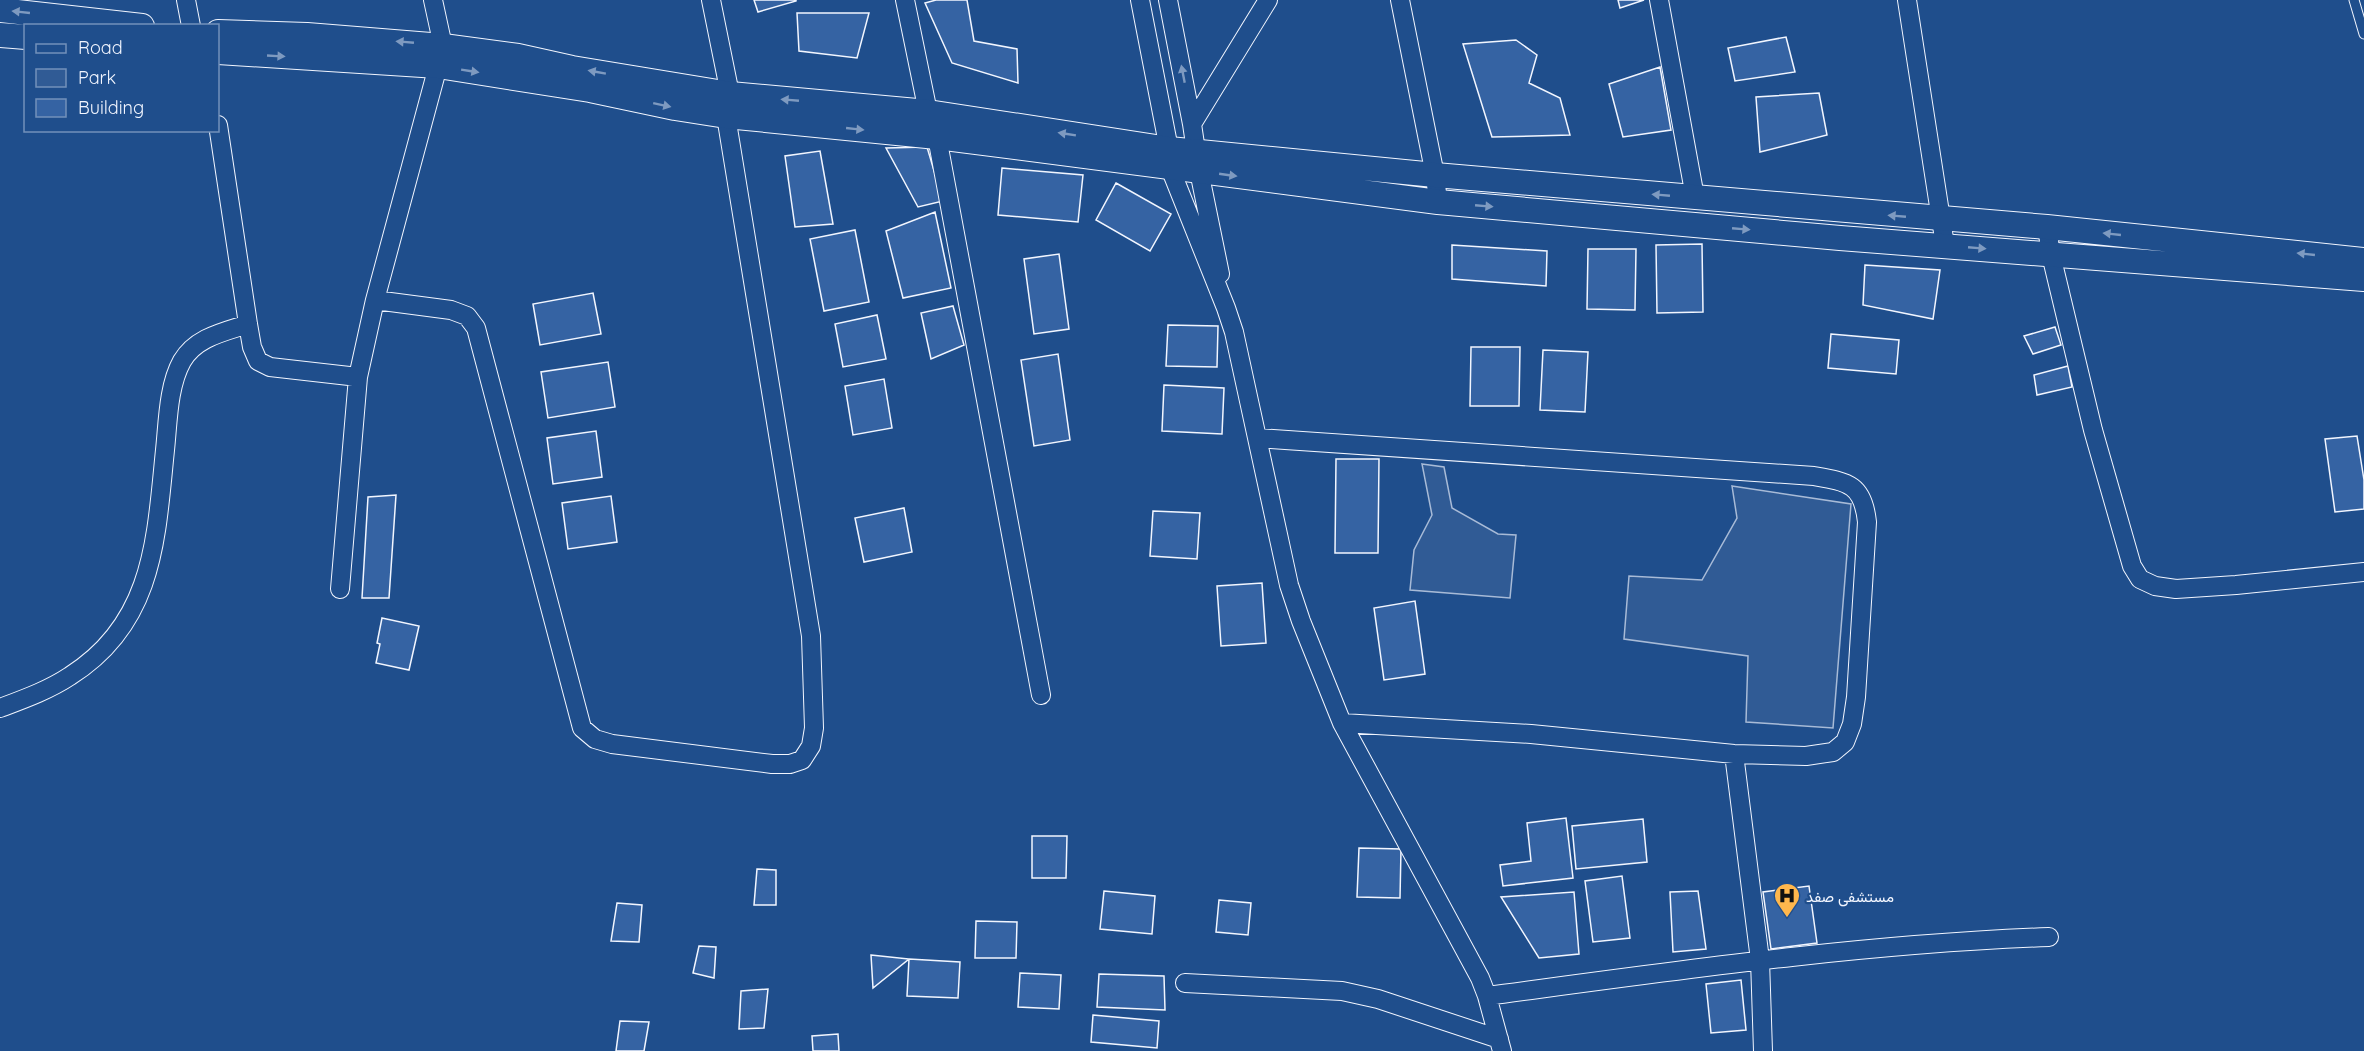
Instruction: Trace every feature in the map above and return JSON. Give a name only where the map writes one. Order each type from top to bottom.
[{"type":"main road","points":[[0,10],[124,24]]},
{"type":"main road","points":[[219,32],[307,35],[441,56],[675,108],[728,105],[928,112],[1170,159]]},
{"type":"main road","points":[[0,36],[24,38]]},
{"type":"main road","points":[[219,52],[441,56]]},
{"type":"main road","points":[[728,105],[937,137],[1170,159],[1435,176],[2047,227],[2364,260]]},
{"type":"main road","points":[[1198,161],[1438,202],[1840,238],[2364,279]]},
{"type":"street","points":[[186,0],[191,24]]},
{"type":"street","points":[[340,589],[358,376],[375,300],[441,56],[433,0]]},
{"type":"street","points":[[375,300],[451,310],[467,316],[476,328],[582,728],[594,739],[612,744],[772,764],[790,764],[802,760],[811,746],[814,728],[811,636],[711,0]]},
{"type":"street","points":[[905,0],[928,112]]},
{"type":"street","points":[[1140,0],[1170,159],[1234,332],[1289,585],[1301,621],[1342,723],[1480,978],[1501,1045]]},
{"type":"street","points":[[1168,0],[1226,308]]},
{"type":"street","points":[[1192,123],[1268,0]]},
{"type":"street","points":[[1400,0],[1435,176],[1438,202]]},
{"type":"street","points":[[1659,0],[1695,198]]},
{"type":"street","points":[[1907,0],[1945,245]]},
{"type":"street","points":[[219,132],[248,324],[252,347],[258,361],[270,367],[358,376]]},
{"type":"street","points":[[937,137],[1041,695]]},
{"type":"street","points":[[2047,227],[2051,255],[2093,430],[2132,566],[2140,579],[2155,586],[2176,589],[2364,572]]},
{"type":"street","points":[[0,708],[35,694],[70,676],[101,653],[125,625],[143,589],[153,547],[174,380],[182,360],[195,346],[211,336],[248,324]]},
{"type":"street","points":[[1257,438],[1814,476],[1836,480],[1855,489],[1865,502],[1867,522],[1856,697],[1852,724],[1845,742],[1833,752],[1806,756],[1734,754],[1531,734],[1342,723]]},
{"type":"street","points":[[1734,754],[1760,960],[1762,1051]]},
{"type":"street","points":[[1487,996],[1760,960],[1956,940],[2049,937]]},
{"type":"street","points":[[1185,983],[1342,991],[1378,999],[1501,1045]]},
{"type":"lane","points":[[2354,0],[2364,34]]},
{"type":"green space","points":[[1422,464],[1444,467],[1452,508],[1498,534],[1516,535],[1510,598],[1410,590],[1414,550],[1432,515]]},
{"type":"green space","points":[[1732,486],[1851,504],[1833,728],[1746,722],[1748,656],[1624,639],[1629,576],[1702,580],[1737,518]]},
{"type":"building","points":[[754,0],[796,0],[796,1],[758,12]]},
{"type":"building","points":[[936,0],[967,0],[974,41],[1017,49],[1018,83],[952,63],[925,3]]},
{"type":"building","points":[[1618,0],[1644,0],[1620,8]]},
{"type":"building","points":[[797,13],[869,13],[857,58],[799,51]]},
{"type":"building","points":[[1786,37],[1795,72],[1735,81],[1728,48]]},
{"type":"building","points":[[1516,40],[1537,55],[1529,83],[1560,98],[1570,135],[1492,137],[1463,44]]},
{"type":"building","points":[[1660,67],[1671,130],[1623,137],[1609,84]]},
{"type":"building","points":[[1819,93],[1827,135],[1760,152],[1756,97]]},
{"type":"building","points":[[927,147],[943,201],[918,207],[886,148]]},
{"type":"building","points":[[820,151],[833,224],[795,227],[785,156]]},
{"type":"building","points":[[1002,168],[1083,175],[1078,222],[998,215]]},
{"type":"building","points":[[1116,183],[1171,214],[1150,251],[1096,220]]},
{"type":"building","points":[[935,212],[951,288],[903,298],[886,231]]},
{"type":"building","points":[[855,230],[869,302],[824,311],[810,239]]},
{"type":"building","points":[[1702,244],[1703,312],[1657,313],[1656,245]]},
{"type":"building","points":[[1452,245],[1547,251],[1546,286],[1452,279]]},
{"type":"building","points":[[1588,249],[1636,249],[1635,310],[1587,309]]},
{"type":"building","points":[[1059,254],[1069,329],[1034,334],[1024,259]]},
{"type":"building","points":[[1865,265],[1940,270],[1933,319],[1863,305]]},
{"type":"building","points":[[593,293],[601,334],[540,345],[533,304]]},
{"type":"building","points":[[953,306],[964,345],[931,359],[921,313]]},
{"type":"building","points":[[877,315],[886,359],[843,367],[835,324]]},
{"type":"building","points":[[1168,325],[1218,326],[1217,367],[1166,366]]},
{"type":"building","points":[[2055,327],[2061,345],[2033,354],[2024,336]]},
{"type":"building","points":[[1831,334],[1899,340],[1896,374],[1828,368]]},
{"type":"building","points":[[1471,347],[1520,347],[1519,406],[1470,406]]},
{"type":"building","points":[[1543,350],[1588,352],[1585,412],[1540,410]]},
{"type":"building","points":[[1058,354],[1070,440],[1034,446],[1021,360]]},
{"type":"building","points":[[608,362],[615,407],[548,418],[541,372]]},
{"type":"building","points":[[2068,366],[2072,387],[2037,395],[2034,375]]},
{"type":"building","points":[[884,379],[892,428],[853,435],[845,386]]},
{"type":"building","points":[[1164,385],[1224,388],[1222,434],[1162,431]]},
{"type":"building","points":[[596,431],[602,477],[553,484],[547,438]]},
{"type":"building","points":[[2357,436],[2364,480],[2364,509],[2335,512],[2325,439]]},
{"type":"building","points":[[1336,459],[1379,459],[1378,553],[1335,553]]},
{"type":"building","points":[[396,495],[389,598],[362,598],[368,497]]},
{"type":"building","points":[[611,496],[617,542],[568,549],[562,503]]},
{"type":"building","points":[[904,508],[912,552],[864,562],[855,518]]},
{"type":"building","points":[[1153,511],[1200,513],[1197,559],[1150,556]]},
{"type":"building","points":[[1262,583],[1266,643],[1221,646],[1217,586]]},
{"type":"building","points":[[1415,601],[1425,674],[1384,680],[1374,608]]},
{"type":"building","points":[[382,618],[419,626],[409,670],[376,663]]},
{"type":"building","points":[[1566,818],[1573,878],[1503,886],[1500,865],[1531,861],[1527,823]]},
{"type":"building","points":[[1643,819],[1647,862],[1576,869],[1572,826]]},
{"type":"building","points":[[1032,836],[1067,836],[1066,878],[1032,878]]},
{"type":"building","points":[[1359,848],[1401,849],[1400,898],[1357,897]]},
{"type":"building","points":[[757,869],[776,870],[776,905],[754,905]]},
{"type":"building","points":[[1622,876],[1630,938],[1593,942],[1585,881]]},
{"type":"building","points":[[1809,886],[1817,943],[1771,949],[1763,892]]},
{"type":"building","points":[[1104,891],[1155,896],[1152,934],[1100,929]]},
{"type":"building","points":[[1698,891],[1706,949],[1673,952],[1670,892]]},
{"type":"building","points":[[1574,892],[1579,954],[1539,958],[1501,897]]},
{"type":"building","points":[[1219,900],[1251,903],[1248,935],[1216,932]]},
{"type":"building","points":[[617,903],[642,905],[639,942],[611,941]]},
{"type":"building","points":[[976,921],[1017,922],[1016,958],[975,958]]},
{"type":"building","points":[[699,946],[716,947],[714,978],[693,973]]},
{"type":"building","points":[[871,955],[909,959],[873,988]]},
{"type":"building","points":[[909,959],[960,962],[958,998],[907,996]]},
{"type":"building","points":[[1020,973],[1061,975],[1059,1009],[1018,1007]]},
{"type":"building","points":[[1099,974],[1164,976],[1165,1010],[1097,1007]]},
{"type":"building","points":[[1741,980],[1746,1030],[1711,1033],[1706,984]]},
{"type":"building","points":[[768,989],[764,1028],[739,1029],[741,991]]},
{"type":"building","points":[[1093,1015],[1159,1021],[1157,1048],[1091,1042]]},
{"type":"building","points":[[620,1021],[649,1022],[644,1051],[616,1051]]},
{"type":"building","points":[[838,1034],[839,1051],[813,1051],[812,1036]]},
{"type":"place","name":"مستشفى صفد","points":[[1787,919]]}]
